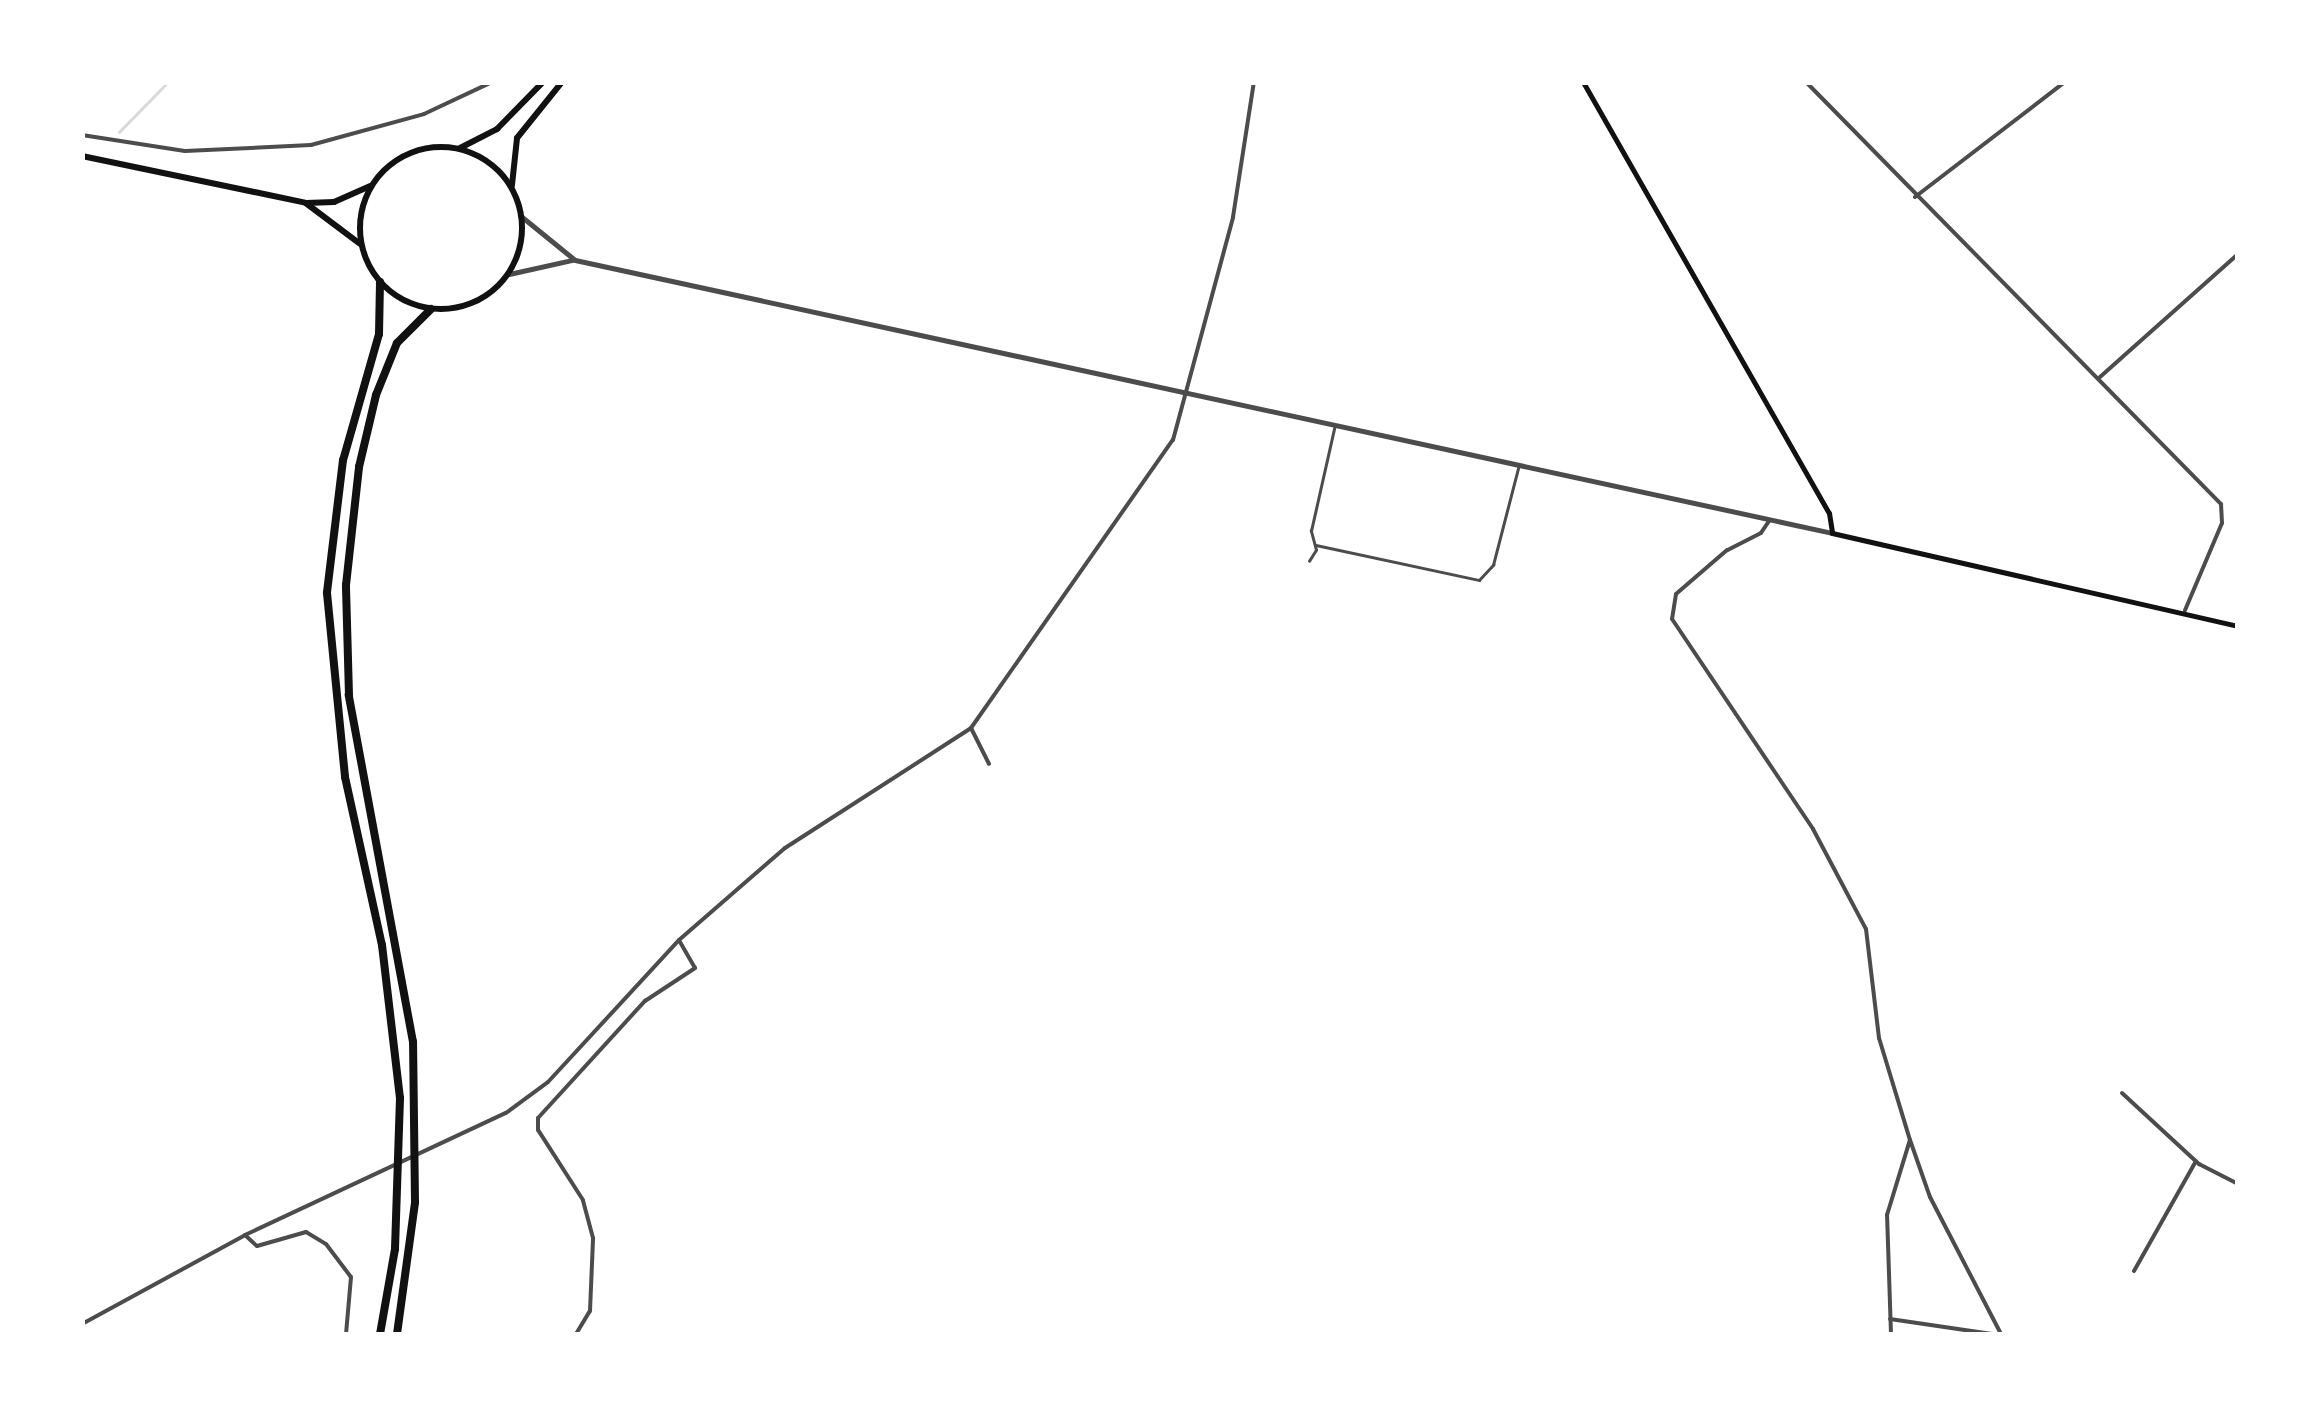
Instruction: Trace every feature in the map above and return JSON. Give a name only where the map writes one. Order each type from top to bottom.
[{"type":"highway","points":[[82,156],[306,203],[334,202],[372,185],[410,152],[460,148],[497,129],[543,82]]},
{"type":"highway","points":[[512,188],[517,138],[562,82]]},
{"type":"highway","points":[[397,1334],[415,1202],[413,1042],[348,695],[346,585],[356,481],[376,395],[397,344],[431,310],[475,303],[509,274],[521,246],[522,217],[512,188],[490,163],[460,148]]},
{"type":"highway","points":[[372,185],[360,224],[361,245],[380,282],[379,334],[342,460],[326,593],[343,760],[382,945],[399,1078],[399,1196],[380,1334]]},
{"type":"highway","points":[[306,203],[361,245]]},
{"type":"highway","points":[[380,282],[431,310]]},
{"type":"main road","points":[[1583,82],[1829,513],[1832,533],[2185,610],[2238,626]]},
{"type":"street","points":[[82,134],[185,151],[311,145],[424,114],[492,82]]},
{"type":"street","points":[[82,1324],[245,1236],[455,1139],[548,1082],[679,940],[785,848],[971,728],[1122,519],[1173,440],[1233,217],[1254,82]]},
{"type":"street","points":[[1806,82],[2224,510],[2185,610]]},
{"type":"street","points":[[1914,196],[2065,82]]},
{"type":"street","points":[[522,217],[575,260]]},
{"type":"street","points":[[2099,378],[2238,254]]},
{"type":"street","points":[[509,274],[575,260],[1832,533]]},
{"type":"street","points":[[1769,520],[1761,533],[1727,550],[1676,594],[1672,619],[1813,829],[1866,929],[1879,1038],[1910,1140],[1930,1197],[2001,1334]]},
{"type":"street","points":[[971,728],[989,764]]},
{"type":"street","points":[[576,1334],[590,1310],[594,1238],[583,1200],[538,1130],[538,1118],[645,1000],[695,968],[679,940]]},
{"type":"street","points":[[2122,1093],[2196,1161],[2238,1184]]},
{"type":"street","points":[[1891,1334],[1887,1215],[1910,1140]]},
{"type":"street","points":[[2134,1271],[2196,1161]]},
{"type":"street","points":[[245,1236],[256,1246],[306,1232],[326,1244],[351,1278],[346,1334]]},
{"type":"street","points":[[1890,1320],[1992,1334]]},
{"type":"lane","points":[[1309,561],[1316,545],[1311,531],[1335,424]]},
{"type":"lane","points":[[1316,545],[1472,582],[1494,565],[1519,467]]},
{"type":"waterway","points":[[119,132],[168,82]]}]
